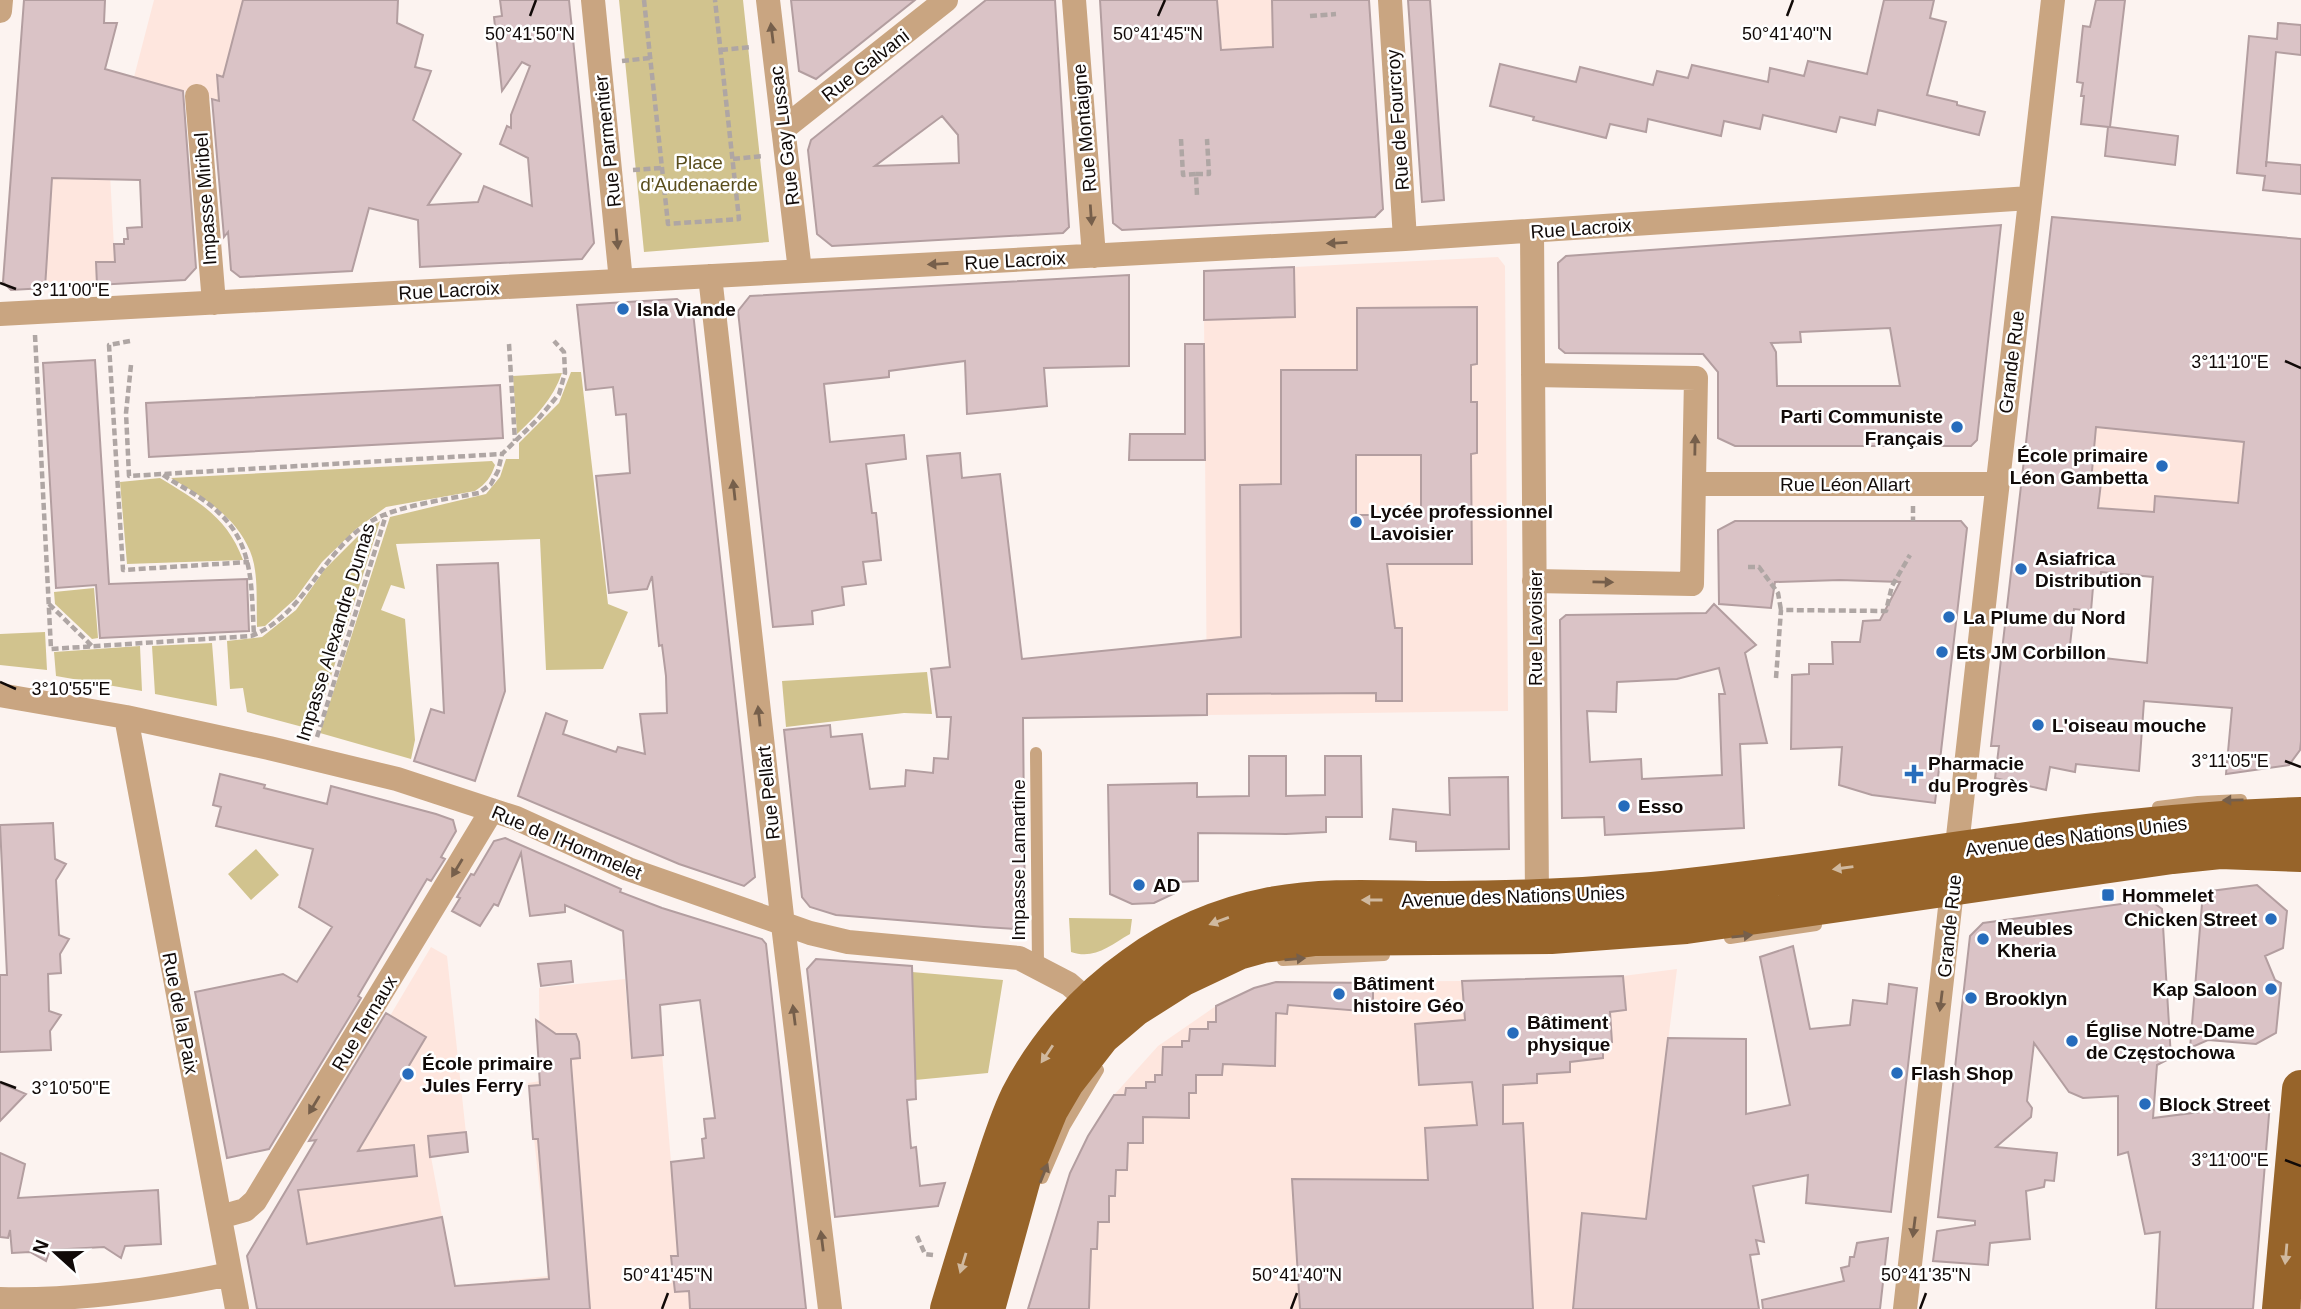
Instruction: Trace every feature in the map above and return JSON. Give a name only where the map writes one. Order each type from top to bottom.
[{"type":"main road","name":"Avenue des Nations Unies","points":[[987,1306],[1009,1217],[1041,1127],[1066,1081],[1090,1049],[1112,1026],[1154,994],[1210,963],[1250,948],[1292,939],[1550,935],[1735,919],[1958,873],[2165,824],[2301,816]]},
{"type":"main road","name":"Avenue des Nations Unies","points":[[1112,1026],[1123,973],[1163,946],[1199,928],[1254,910],[1311,900],[1537,898],[1619,894],[1730,883],[1910,858],[1958,873],[2204,851],[2301,853]]},
{"type":"main road","name":"Avenue des Nations Unies","points":[[949,1309],[1001,1141],[1021,1093],[1055,1042],[1112,1026]]},
{"type":"main road","points":[[2281,1309],[2301,1089]]},
{"type":"street","points":[[0,11],[1,0]]},
{"type":"street","name":"Rue Parmentier","points":[[593,0],[621,281]]},
{"type":"street","name":"Rue Gay Lussac","points":[[768,0],[800,271]]},
{"type":"street","name":"Rue Galvani","points":[[783,129],[946,0]]},
{"type":"street","name":"Rue Montaigne","points":[[1074,0],[1094,256]]},
{"type":"street","name":"Rue de Fourcroy","points":[[1390,0],[1405,239]]},
{"type":"street","name":"Grande Rue","points":[[1905,1309],[1958,873],[1997,484],[2053,0]]},
{"type":"street","name":"Impasse Miribel","points":[[197,96],[214,303]]},
{"type":"street","name":"Rue Lacroix","points":[[7,313],[1405,239],[2030,198]]},
{"type":"street","name":"Rue Lavoisier","points":[[1532,231],[1537,898]]},
{"type":"street","name":"Rue Pellart","points":[[710,276],[783,925],[830,1309]]},
{"type":"street","points":[[1533,375],[1696,378],[1692,584],[1534,581]]},
{"type":"street","name":"Rue Léon Allart","points":[[1694,484],[1997,484]]},
{"type":"street","name":"Rue de l'Hommelet","points":[[0,695],[125,717],[387,776],[492,810],[628,869],[783,925],[836,940],[1019,958],[1069,984],[1112,1026]]},
{"type":"street","name":"Rue de la Paix","points":[[125,717],[237,1309]]},
{"type":"street","name":"Rue Ternaux","points":[[220,1217],[245,1210],[255,1201],[492,810]]},
{"type":"street","points":[[0,1299],[105,1295],[171,1287],[230,1274]]},
{"type":"lane","name":"Impasse Lamartine","points":[[1036,753],[1038,966]]},
{"type":"lane","points":[[2150,808],[2198,802],[2253,800]]},
{"type":"lane","points":[[1717,939],[1833,922]]},
{"type":"lane","points":[[1268,962],[1313,957],[1404,955]]},
{"type":"lane","points":[[1037,1189],[1112,1026]]},
{"type":"lane","points":[[987,1306],[1021,1232]]},
{"type":"path","points":[[644,0],[668,224],[740,219],[715,0]]},
{"type":"path","points":[[1310,16],[1336,14]]},
{"type":"path","points":[[721,50],[752,47]]},
{"type":"path","points":[[621,61],[650,58]]},
{"type":"path","points":[[1181,139],[1183,175],[1209,174],[1207,139]]},
{"type":"path","points":[[733,159],[764,156]]},
{"type":"path","points":[[632,170],[662,168]]},
{"type":"path","points":[[1196,174],[1196,196]]},
{"type":"path","points":[[7,313],[16,331],[34,329],[51,649],[254,635],[268,629],[295,605],[340,548],[369,522],[386,514],[479,493],[491,484],[502,454],[559,394],[565,373],[564,352],[554,341]]},
{"type":"path","points":[[130,341],[109,345],[123,570],[249,562]]},
{"type":"path","points":[[509,344],[515,441]]},
{"type":"path","points":[[129,476],[126,413],[131,365]]},
{"type":"path","points":[[117,477],[502,454]]},
{"type":"path","points":[[163,475],[218,511],[238,536],[249,562],[254,635]]},
{"type":"path","name":"Impasse Alexandre Dumas","points":[[310,758],[386,514]]},
{"type":"path","points":[[1781,610],[1886,611],[1892,586],[1910,555]]},
{"type":"path","points":[[1748,567],[1759,567],[1778,593],[1781,610],[1776,678]]},
{"type":"path","points":[[49,603],[92,646]]},
{"type":"path","points":[[917,1236],[925,1254],[934,1255]]},
{"type":"shaded area","points":[[154,0],[323,0],[292,122],[134,77]]},
{"type":"shaded area","points":[[1100,0],[1272,0],[1273,63],[1104,72]]},
{"type":"shaded area","points":[[16,112],[107,119],[116,284],[11,290],[2,282]]},
{"type":"shaded area","name":"Lycée professionnel Lavoisier","points":[[1498,257],[1505,266],[1508,711],[1207,715],[1204,313],[1234,319],[1295,317],[1294,267]]},
{"type":"shaded area","name":"École primaire Léon Gambetta","points":[[2029,406],[2301,432],[2301,525],[2020,500]]},
{"type":"shaded area","points":[[431,947],[447,956],[468,1152],[431,1157],[455,1286],[549,1276],[528,1083],[540,1081],[539,988],[625,979],[631,1058],[662,1054],[680,1270],[770,1309],[257,1309],[247,1256]]},
{"type":"shaded area","points":[[1677,969],[1636,1301],[1655,1309],[1028,1309],[1070,1173],[1103,1110],[1158,1046],[1216,1006],[1254,988],[1276,982],[1462,981],[1623,976]]},
{"type":"green space","name":"Place d'Audenaerde","points":[[619,0],[743,0],[769,242],[644,252]]},
{"type":"green space","points":[[571,372],[581,372],[608,604],[628,612],[603,669],[546,670],[540,539],[396,544],[405,589],[391,585],[381,610],[405,619],[415,740],[411,759],[320,733],[390,517],[486,494],[500,477],[506,459],[519,459],[519,443],[559,403]]},
{"type":"green space","points":[[562,373],[549,399],[517,434],[513,376]]},
{"type":"green space","points":[[492,461],[495,465],[490,477],[475,491],[386,507],[356,529],[322,562],[295,599],[265,626],[257,627],[255,568],[244,538],[227,517],[171,478]]},
{"type":"green space","points":[[160,478],[209,511],[228,532],[243,560],[127,564],[120,482]]},
{"type":"green space","points":[[380,521],[314,730],[247,712],[243,688],[230,689],[227,641],[262,637],[296,610],[325,569],[358,536]]},
{"type":"green space","points":[[94,588],[98,638],[92,639],[55,604],[54,592]]},
{"type":"green space","points":[[45,632],[47,670],[0,665],[0,634]]},
{"type":"green space","points":[[212,643],[217,706],[155,694],[152,646]]},
{"type":"green space","points":[[140,646],[142,691],[56,676],[54,652]]},
{"type":"green space","points":[[927,672],[932,714],[904,713],[786,727],[782,681]]},
{"type":"green space","points":[[256,849],[279,875],[251,900],[228,874]]},
{"type":"green space","points":[[1069,918],[1132,919],[1130,934],[1094,953],[1071,952]]},
{"type":"green space","points":[[912,972],[1003,980],[988,1073],[915,1080]]},
{"type":"building","points":[[24,0],[105,0],[104,23],[117,23],[105,69],[183,91],[196,268],[185,280],[97,285],[96,262],[115,262],[114,244],[124,244],[124,239],[128,239],[127,228],[142,227],[140,180],[52,178],[45,288],[11,290],[3,282]]},
{"type":"building","points":[[243,0],[398,0],[397,23],[423,35],[415,67],[431,71],[413,120],[461,154],[428,205],[478,202],[484,186],[532,206],[528,158],[500,144],[507,126],[511,128],[511,115],[530,66],[522,62],[502,91],[494,17],[502,16],[500,0],[569,0],[594,243],[582,259],[420,267],[418,220],[369,208],[352,271],[240,277],[231,270],[228,232],[224,237],[212,99],[219,101],[217,75],[223,77]]},
{"type":"building","points":[[791,0],[915,0],[816,79],[799,71]]},
{"type":"building","points":[[986,0],[1055,0],[1069,227],[1063,233],[832,246],[817,234],[808,150],[811,140]],"holes":[[[942,116],[958,135],[959,163],[875,166]]]},
{"type":"building","points":[[1100,0],[1217,0],[1221,50],[1273,47],[1272,0],[1369,0],[1383,209],[1375,217],[1122,230],[1113,223]]},
{"type":"building","points":[[1408,0],[1430,0],[1444,200],[1422,202]]},
{"type":"building","points":[[1884,0],[1934,0],[1930,18],[1946,22],[1927,95],[1985,112],[1979,135],[1878,110],[1875,125],[1840,117],[1836,132],[1763,115],[1760,129],[1724,121],[1721,136],[1648,119],[1646,132],[1610,124],[1606,138],[1490,106],[1500,64],[1576,82],[1580,67],[1653,85],[1657,71],[1688,78],[1692,65],[1768,82],[1770,68],[1804,76],[1808,61],[1867,74]]},
{"type":"building","points":[[2096,0],[2125,0],[2110,127],[2178,136],[2175,165],[2105,156],[2108,127],[2081,124],[2083,83],[2077,82],[2083,26],[2090,27]]},
{"type":"building","points":[[2278,23],[2301,25],[2301,55],[2276,52],[2266,162],[2301,165],[2301,194],[2263,190],[2265,176],[2237,173],[2249,36],[2277,39]]},
{"type":"building","points":[[2052,217],[2301,239],[2300,750],[2289,765],[2226,774],[2232,708],[2144,701],[2139,771],[2076,764],[2075,772],[2050,767],[2046,790],[1995,778],[1999,746],[1991,746]],"holes":[[[2096,427],[2244,442],[2238,503],[2155,496],[2154,512],[2098,508],[2101,483],[2091,482]],[[2101,572],[2153,577],[2147,663],[2069,654],[2074,609],[2091,611],[2093,587],[2100,587]]]},
{"type":"building","points":[[2001,225],[1977,440],[1971,446],[1735,446],[1718,438],[1718,372],[1703,354],[1565,353],[1559,348],[1558,263],[1566,256]],"holes":[[[1890,328],[1900,386],[1777,386],[1776,352],[1771,343],[1801,342],[1800,332]]]},
{"type":"building","points":[[1294,267],[1295,317],[1204,320],[1204,271]]},
{"type":"building","points":[[1129,275],[1129,366],[1044,368],[1047,406],[967,414],[965,361],[889,371],[889,377],[824,384],[830,442],[904,435],[906,459],[866,464],[872,513],[876,513],[881,560],[863,562],[866,584],[842,587],[844,605],[812,611],[813,624],[773,627],[738,311],[750,296]]},
{"type":"building","points":[[677,299],[693,312],[755,877],[744,886],[679,864],[518,796],[546,713],[567,721],[563,734],[616,752],[618,747],[645,754],[640,714],[667,713],[666,676],[662,645],[659,646],[652,576],[647,589],[609,593],[596,476],[630,473],[626,414],[616,415],[613,387],[586,390],[577,305]]},
{"type":"building","points":[[1477,307],[1477,364],[1471,365],[1471,402],[1477,402],[1477,453],[1471,454],[1472,564],[1387,564],[1395,628],[1402,628],[1402,701],[1376,701],[1376,693],[1207,694],[1207,715],[1023,718],[1025,922],[1016,929],[984,927],[836,915],[810,907],[802,897],[784,730],[830,725],[831,737],[862,734],[870,789],[905,786],[906,770],[933,773],[934,758],[948,759],[951,717],[937,717],[931,669],[950,667],[927,456],[960,453],[962,478],[1000,474],[1022,659],[1241,637],[1240,485],[1281,484],[1281,370],[1357,370],[1357,308]],"holes":[[[1356,455],[1421,455],[1421,515],[1356,515]]]},
{"type":"building","points":[[1185,344],[1204,344],[1205,460],[1129,460],[1130,434],[1185,434]]},
{"type":"building","points":[[95,360],[109,584],[247,579],[249,631],[100,638],[96,585],[56,588],[43,363]]},
{"type":"building","points":[[500,385],[503,438],[149,457],[146,403]]},
{"type":"building","points":[[1735,521],[1961,521],[1967,528],[1935,803],[1872,795],[1839,785],[1842,747],[1791,749],[1792,675],[1809,674],[1809,664],[1833,664],[1832,642],[1860,642],[1863,621],[1880,620],[1900,582],[1775,582],[1771,608],[1719,604],[1718,530]]},
{"type":"building","points":[[498,563],[505,691],[475,781],[414,761],[431,709],[444,713],[437,565]]},
{"type":"building","points":[[1714,604],[1756,645],[1745,653],[1767,743],[1740,744],[1744,828],[1605,835],[1604,817],[1562,818],[1560,620],[1566,615],[1706,613]],"holes":[[[1719,668],[1725,694],[1719,694],[1722,775],[1642,779],[1641,759],[1590,762],[1587,711],[1616,712],[1617,682],[1677,679]]]},
{"type":"building","points":[[1249,756],[1286,756],[1286,796],[1325,795],[1325,756],[1361,756],[1362,817],[1326,817],[1326,832],[1198,833],[1198,881],[1177,882],[1177,892],[1154,903],[1132,904],[1110,894],[1108,785],[1197,783],[1197,797],[1249,796]]},
{"type":"building","points":[[220,774],[327,804],[331,786],[453,820],[456,831],[441,857],[445,859],[431,881],[427,879],[358,996],[361,998],[269,1149],[227,1158],[195,992],[283,974],[297,982],[332,927],[299,907],[313,849],[216,826],[221,807],[213,805]]},
{"type":"building","points":[[1508,777],[1509,849],[1416,851],[1416,842],[1390,839],[1393,809],[1450,815],[1449,778]]},
{"type":"building","points":[[53,823],[55,859],[66,864],[56,880],[59,935],[69,939],[60,954],[61,973],[48,974],[49,1011],[61,1015],[50,1031],[51,1050],[0,1052],[0,975],[7,975],[0,825]]},
{"type":"building","points":[[505,838],[621,889],[620,892],[762,939],[766,944],[806,1309],[690,1309],[689,1291],[675,1292],[671,1256],[678,1256],[671,1162],[704,1158],[704,1119],[715,1118],[700,1000],[660,1005],[663,1055],[632,1058],[623,931],[565,905],[565,912],[530,916],[521,853],[498,906],[494,904],[480,926],[452,911],[460,898],[457,897],[494,841]]},
{"type":"building","points":[[2257,885],[2287,911],[2283,948],[2265,956],[2275,980],[2281,983],[2276,1033],[2256,1044],[2208,1040],[2190,1048],[2203,892]]},
{"type":"building","points":[[2150,900],[2162,909],[2171,1058],[2157,1065],[2153,1118],[2270,1103],[2253,1309],[2156,1309],[2160,1232],[2145,1234],[2128,1152],[2118,1155],[2118,1096],[2083,1098],[2069,1092],[2034,1043],[2027,1101],[2032,1108],[2031,1117],[1996,1147],[2057,1153],[2054,1181],[2045,1180],[2044,1187],[2026,1191],[2030,1239],[1990,1243],[1988,1265],[1933,1261],[1937,1231],[1975,1225],[1975,1221],[1938,1217],[1970,936],[1983,923]]},
{"type":"building","points":[[1793,946],[1810,1029],[1850,1025],[1853,1000],[1887,1004],[1889,984],[1917,988],[1891,1212],[1806,1203],[1808,1175],[1753,1186],[1764,1242],[1756,1240],[1759,1254],[1750,1255],[1759,1309],[1573,1309],[1582,1213],[1646,1219],[1668,1038],[1746,1039],[1746,1114],[1790,1105],[1760,957]]},
{"type":"building","points":[[816,959],[912,966],[916,1099],[907,1100],[911,1148],[916,1147],[920,1186],[945,1183],[938,1206],[835,1217],[807,969]]},
{"type":"building","points":[[571,961],[573,982],[541,986],[538,964]]},
{"type":"building","points":[[1623,976],[1626,1010],[1610,1012],[1612,1042],[1603,1043],[1603,1058],[1570,1062],[1570,1072],[1537,1074],[1537,1083],[1503,1085],[1503,1124],[1523,1123],[1533,1309],[1300,1309],[1292,1179],[1428,1180],[1425,1128],[1477,1125],[1472,1082],[1419,1085],[1415,1024],[1465,1020],[1462,981]]},
{"type":"building","points":[[1276,982],[1373,983],[1373,1012],[1288,1005],[1287,1014],[1276,1013],[1275,1066],[1223,1064],[1222,1075],[1196,1075],[1196,1093],[1189,1093],[1189,1118],[1143,1117],[1143,1143],[1128,1143],[1127,1170],[1116,1170],[1115,1196],[1109,1196],[1109,1222],[1098,1222],[1097,1249],[1091,1249],[1089,1309],[1028,1309],[1070,1173],[1088,1136],[1114,1095],[1125,1095],[1126,1088],[1146,1088],[1146,1082],[1155,1082],[1155,1075],[1162,1075],[1163,1047],[1182,1047],[1182,1041],[1189,1041],[1190,1029],[1208,1029],[1208,1022],[1216,1022],[1216,1006],[1254,988]]},
{"type":"building","points":[[386,1013],[426,1037],[358,1151],[414,1145],[417,1176],[298,1190],[307,1244],[442,1217],[455,1286],[549,1279],[538,1139],[533,1139],[529,1086],[540,1085],[536,1020],[556,1034],[576,1034],[579,1042],[580,1058],[571,1059],[571,1063],[590,1309],[257,1309],[247,1256],[316,1140],[309,1141]]},
{"type":"building","points":[[0,1083],[26,1094],[0,1121]]},
{"type":"building","points":[[466,1132],[468,1152],[430,1157],[428,1136]]},
{"type":"building","points":[[0,1153],[25,1164],[18,1198],[158,1190],[161,1244],[125,1246],[121,1258],[104,1247],[50,1250],[46,1261],[30,1252],[12,1253],[10,1230],[8,1238],[0,1237]]},
{"type":"building","points":[[1888,1238],[1880,1309],[1763,1309],[1762,1300],[1844,1281],[1841,1268],[1849,1266],[1857,1243]]},
{"type":"place","name":"Isla Viande","points":[[623,309]]},
{"type":"place","name":"Parti Communiste Français","points":[[1957,427]]},
{"type":"place","name":"École primaire Léon Gambetta","points":[[2162,466]]},
{"type":"place","name":"Lycée professionnel Lavoisier","points":[[1356,522]]},
{"type":"place","name":"Asiafrica Distribution","points":[[2021,569]]},
{"type":"place","name":"La Plume du Nord","points":[[1949,617]]},
{"type":"place","name":"Ets JM Corbillon","points":[[1942,652]]},
{"type":"place","name":"L'oiseau mouche","points":[[2038,725]]},
{"type":"place","name":"Pharmacie du Progrès","points":[[1914,774]]},
{"type":"place","name":"Esso","points":[[1624,806]]},
{"type":"place","name":"AD","points":[[1139,885]]},
{"type":"place","name":"Hommelet","points":[[2108,895]]},
{"type":"place","name":"Chicken Street","points":[[2271,919]]},
{"type":"place","name":"Meubles Kheria","points":[[1983,939]]},
{"type":"place","name":"Kap Saloon","points":[[2271,989]]},
{"type":"place","name":"Bâtiment histoire Géo","points":[[1339,994]]},
{"type":"place","name":"Brooklyn","points":[[1971,998]]},
{"type":"place","name":"Bâtiment physique","points":[[1513,1033]]},
{"type":"place","name":"Église Notre-Dame de Częstochowa","points":[[2072,1041]]},
{"type":"place","name":"Flash Shop","points":[[1897,1073]]},
{"type":"place","name":"École primaire Jules Ferry","points":[[408,1074]]},
{"type":"place","name":"Block Street","points":[[2145,1104]]}]
